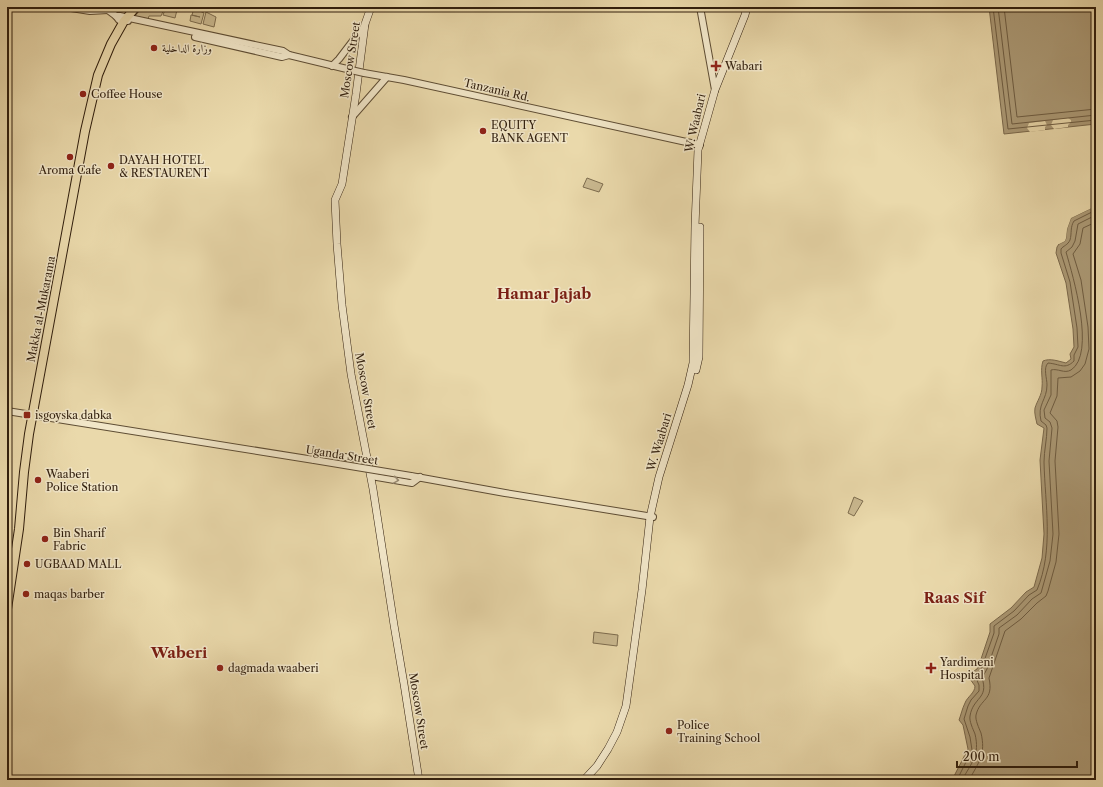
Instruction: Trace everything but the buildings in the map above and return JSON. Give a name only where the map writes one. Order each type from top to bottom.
[{"type":"highway","points":[[122,18],[129,7]]},
{"type":"highway","points":[[122,18],[136,7]]},
{"type":"highway","name":"Makka al-Mukarama","points":[[7,579],[30,414],[92,83],[96,65],[104,45],[122,18]]},
{"type":"highway","name":"Makka al-Mukarama","points":[[7,609],[19,529],[30,414]]},
{"type":"main road","name":"Moscow Street","points":[[371,7],[365,24],[342,184],[335,200],[335,207],[340,284],[347,344],[371,476],[419,780]]},
{"type":"main road","points":[[714,90],[747,7]]},
{"type":"main road","name":"W. Waabari","points":[[584,780],[597,766],[608,749],[617,732],[626,706],[652,517],[659,477],[686,392],[693,363],[696,187],[700,145],[714,90]]},
{"type":"main road","name":"W. Waabari","points":[[590,780],[603,765],[614,748],[628,715],[639,650],[652,517],[661,481],[685,409],[699,357],[701,161],[714,90]]},
{"type":"street","points":[[65,7],[90,11],[108,9]]},
{"type":"street","points":[[700,7],[714,90]]},
{"type":"street","name":"Tanzania Rd.","points":[[108,9],[122,18],[234,43],[282,57],[289,55],[332,66],[700,145]]},
{"type":"street","points":[[332,66],[365,24]]},
{"type":"street","points":[[352,117],[387,77]]},
{"type":"street","name":"Uganda Street","points":[[7,411],[420,477],[505,493],[652,517]]},
{"type":"street","points":[[314,460],[321,454],[368,460]]},
{"type":"street","points":[[371,476],[412,483],[420,477]]},
{"type":"shaded area","points":[[143,7],[165,7],[161,16],[149,16],[148,19],[135,16]]},
{"type":"shaded area","points":[[166,7],[177,10],[175,18],[163,15]]},
{"type":"shaded area","points":[[194,8],[204,13],[201,24],[190,21],[191,15],[200,17],[192,15]]},
{"type":"shaded area","points":[[206,12],[216,17],[214,27],[203,24]]},
{"type":"shaded area","points":[[587,178],[603,184],[599,192],[583,187]]},
{"type":"shaded area","points":[[854,497],[863,501],[854,516],[848,513]]},
{"type":"shaded area","points":[[594,632],[618,635],[617,646],[593,643]]},
{"type":"water","points":[[989,7],[1096,7],[1096,124],[1004,134]]},
{"type":"water","points":[[1096,206],[1096,780],[952,780],[968,749],[963,725],[959,720],[966,701],[975,688],[970,679],[971,673],[977,669],[979,665],[990,632],[990,624],[1011,608],[1026,592],[1034,587],[1042,558],[1044,534],[1040,460],[1044,428],[1037,424],[1035,408],[1042,390],[1043,361],[1051,360],[1066,363],[1071,359],[1070,354],[1074,347],[1073,329],[1066,283],[1056,253],[1059,244],[1065,241],[1071,218]]},
{"type":"pier","points":[[1068,118],[1071,122],[1068,127],[1054,129],[1051,125],[1053,120]]},
{"type":"pier","points":[[1045,121],[1047,125],[1045,130],[1030,132],[1027,128],[1029,123]]},
{"type":"pier","points":[[1096,204],[1096,206],[1071,218],[1065,241],[1059,244],[1058,243],[1064,237],[1065,228],[1070,216]]},
{"type":"place","name":"وزارة الداخلية","points":[[154,48]]},
{"type":"place","name":"Wabari","points":[[716,66]]},
{"type":"place","name":"Coffee House","points":[[83,94]]},
{"type":"place","name":"EQUITY BANK AGENT","points":[[483,131]]},
{"type":"place","name":"Aroma Cafe","points":[[70,157]]},
{"type":"place","name":"DAYAH HOTEL & RESTAURENT","points":[[111,166]]},
{"type":"place","name":"isgoyska dabka","points":[[27,415]]},
{"type":"place","name":"Waaberi Police Station","points":[[38,480]]},
{"type":"place","name":"Bin Sharif Fabric","points":[[45,539]]},
{"type":"place","name":"UGBAAD MALL","points":[[27,564]]},
{"type":"place","name":"maqas barber","points":[[26,594]]},
{"type":"place","name":"dagmada waaberi","points":[[220,668]]},
{"type":"place","name":"Yardimeni Hospital","points":[[931,668]]},
{"type":"place","name":"Police Training School","points":[[669,731]]},
{"type":"district","name":"Hamar Jajab","points":[[544,293]]},
{"type":"district","name":"Raas Sif","points":[[954,597]]},
{"type":"district","name":"Waberi","points":[[179,652]]}]
